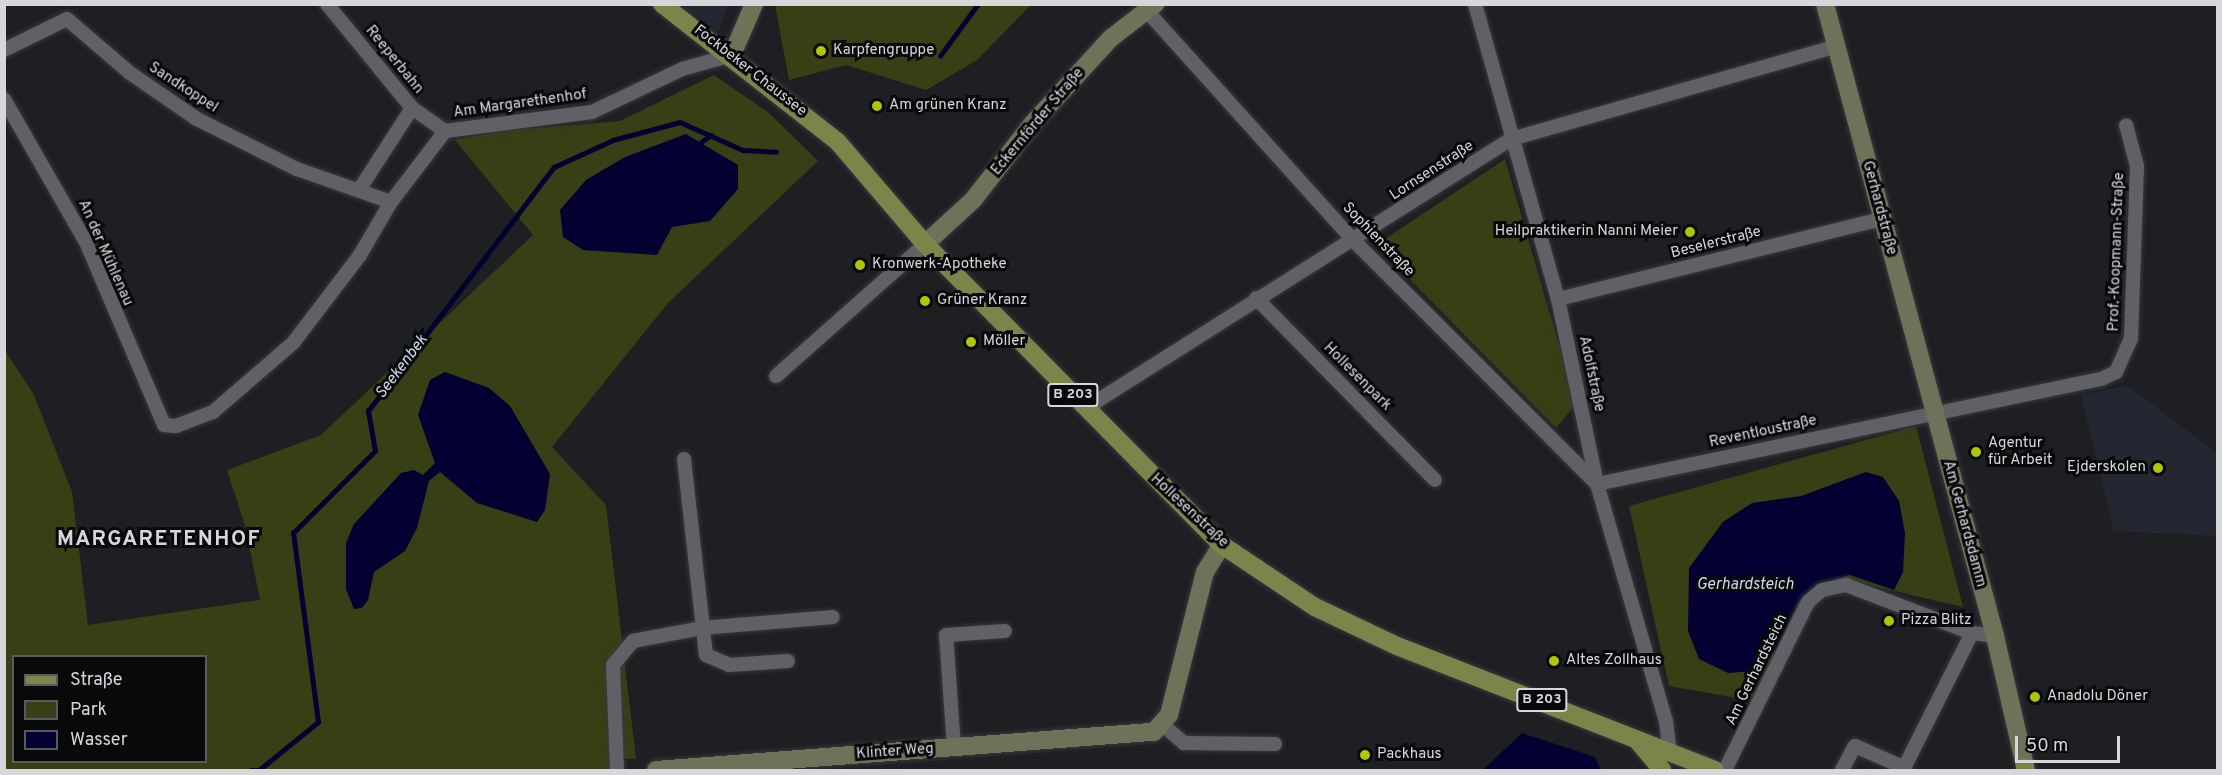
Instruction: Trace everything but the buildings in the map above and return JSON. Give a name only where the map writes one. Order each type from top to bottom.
[{"type":"main road","name":"Fockbeker Chaussee","points":[[662,4],[732,55],[837,141]]},
{"type":"main road","name":"Hollesenstraße","points":[[837,141],[925,244],[1222,545],[1315,607],[1397,646],[1634,736]]},
{"type":"main road","name":"B 203","points":[[1634,736],[1715,771]]},
{"type":"main road","points":[[1634,736],[1662,771]]},
{"type":"street","name":"Reeperbahn","points":[[327,4],[412,108]]},
{"type":"street","points":[[732,55],[754,4]]},
{"type":"street","name":"Adolfstraße","points":[[1475,4],[1511,139],[1558,299],[1597,484],[1666,721],[1670,752]]},
{"type":"street","name":"Gerhardstraße","points":[[1825,4],[1935,412]]},
{"type":"street","name":"Sophienstraße","points":[[1150,7],[1355,242],[1597,484]]},
{"type":"street","name":"Eckernförder Straße","points":[[925,244],[973,200],[1033,123],[1111,38],[1150,7]]},
{"type":"street","name":"Sandkoppel","points":[[4,50],[67,19],[130,73],[197,119],[297,169],[359,190]]},
{"type":"street","name":"Lornsenstraße","points":[[1086,408],[1256,298],[1355,242],[1511,139],[1835,47]]},
{"type":"street","name":"Am Margarethenhof","points":[[412,108],[445,131],[592,112],[682,69],[732,55]]},
{"type":"street","name":"An der Mühlenau","points":[[4,99],[86,243],[164,425]]},
{"type":"street","points":[[391,202],[359,190],[412,108]]},
{"type":"street","name":"Prof.-Koopmann-Straße","points":[[1935,412],[2101,379],[2124,361],[2131,339],[2137,165],[2126,125]]},
{"type":"street","name":"Am Margarethenhof","points":[[164,425],[176,426],[213,412],[292,343],[360,255],[391,202],[445,131]]},
{"type":"street","name":"Beselerstraße","points":[[1558,299],[1882,219]]},
{"type":"street","points":[[776,376],[925,244]]},
{"type":"street","name":"Hollesenpark","points":[[1256,298],[1435,480]]},
{"type":"street","name":"Reventloustraße","points":[[1597,484],[1935,412]]},
{"type":"street","name":"Am Gerhardsdamm","points":[[1935,412],[1995,636],[2026,770]]},
{"type":"street","points":[[684,459],[706,655],[719,664],[788,661]]},
{"type":"street","points":[[1222,545],[1205,572],[1163,725],[1184,743],[1275,744]]},
{"type":"street","name":"Am Gerhardsteich","points":[[1725,771],[1808,602],[1822,590],[1846,585],[1972,633],[1995,636]]},
{"type":"street","points":[[617,771],[613,665],[633,642],[702,628],[833,617]]},
{"type":"street","name":"Klinter Weg","points":[[954,748],[946,635],[1005,631]]},
{"type":"street","points":[[1842,771],[1855,746],[1904,769],[1972,633]]},
{"type":"street","name":"Klinter Weg","points":[[656,771],[1154,732],[1163,725]]},
{"type":"shaded area","points":[[681,5],[729,5],[718,31]]},
{"type":"shaded area","name":"Ejderskolen","points":[[2128,386],[2217,453],[2217,536],[2114,531],[2081,395]]},
{"type":"green space","points":[[775,4],[1031,5],[977,60],[926,90],[846,65],[789,80]]},
{"type":"green space","points":[[714,75],[769,113],[818,161],[668,303],[552,447],[606,505],[636,759],[610,758],[613,770],[5,770],[4,349],[33,393],[72,492],[88,625],[260,600],[245,525],[227,470],[321,435],[533,235],[455,140],[504,131],[620,121]]},
{"type":"green space","points":[[1505,159],[1576,404],[1556,428],[1376,245]]},
{"type":"green space","points":[[1916,426],[1963,607],[1847,580],[1822,587],[1754,701],[1669,686],[1629,506]]},
{"type":"water","points":[[686,134],[738,165],[738,189],[710,221],[672,227],[657,255],[583,250],[563,237],[560,210],[586,180],[625,157]]},
{"type":"water","points":[[445,372],[489,388],[510,406],[550,474],[545,510],[537,522],[477,503],[440,472],[429,481],[417,528],[405,551],[374,572],[368,600],[362,608],[354,609],[346,589],[346,543],[354,524],[401,473],[414,470],[423,475],[435,463],[418,415],[430,380]]},
{"type":"water","name":"Gerhardsteich","points":[[1866,472],[1883,477],[1899,501],[1905,533],[1903,572],[1894,590],[1850,575],[1833,580],[1813,588],[1798,603],[1776,650],[1754,671],[1728,673],[1699,659],[1688,631],[1689,568],[1723,522],[1752,503],[1801,496]]},
{"type":"water","points":[[1522,733],[1595,757],[1601,770],[1483,770]]},
{"type":"waterway","name":"Seekenbek","points":[[940,56],[978,4]]},
{"type":"waterway","name":"Seekenbek","points":[[251,770],[259,770],[318,722],[293,533],[375,451],[368,411],[554,167],[613,140],[680,122],[743,150],[776,152]]},
{"type":"waterway","points":[[701,142],[711,135]]},
{"type":"place","name":"Karpfengruppe","points":[[821,51]]},
{"type":"place","name":"Am grünen Kranz","points":[[877,106]]},
{"type":"place","name":"Heilpraktikerin Nanni Meier","points":[[1690,232]]},
{"type":"place","name":"Kronwerk-Apotheke","points":[[860,265]]},
{"type":"place","name":"Grüner Kranz","points":[[925,301]]},
{"type":"place","name":"Möller","points":[[971,342]]},
{"type":"place","name":"Agentur für Arbeit","points":[[1976,452]]},
{"type":"place","name":"Ejderskolen","points":[[2158,468]]},
{"type":"place","name":"Pizza Blitz","points":[[1889,621]]},
{"type":"place","name":"Altes Zollhaus","points":[[1554,661]]},
{"type":"place","name":"Anadolu Döner","points":[[2035,697]]},
{"type":"place","name":"Packhaus","points":[[1365,755]]},
{"type":"district","name":"MARGARETENHOF","points":[[159,540]]}]
